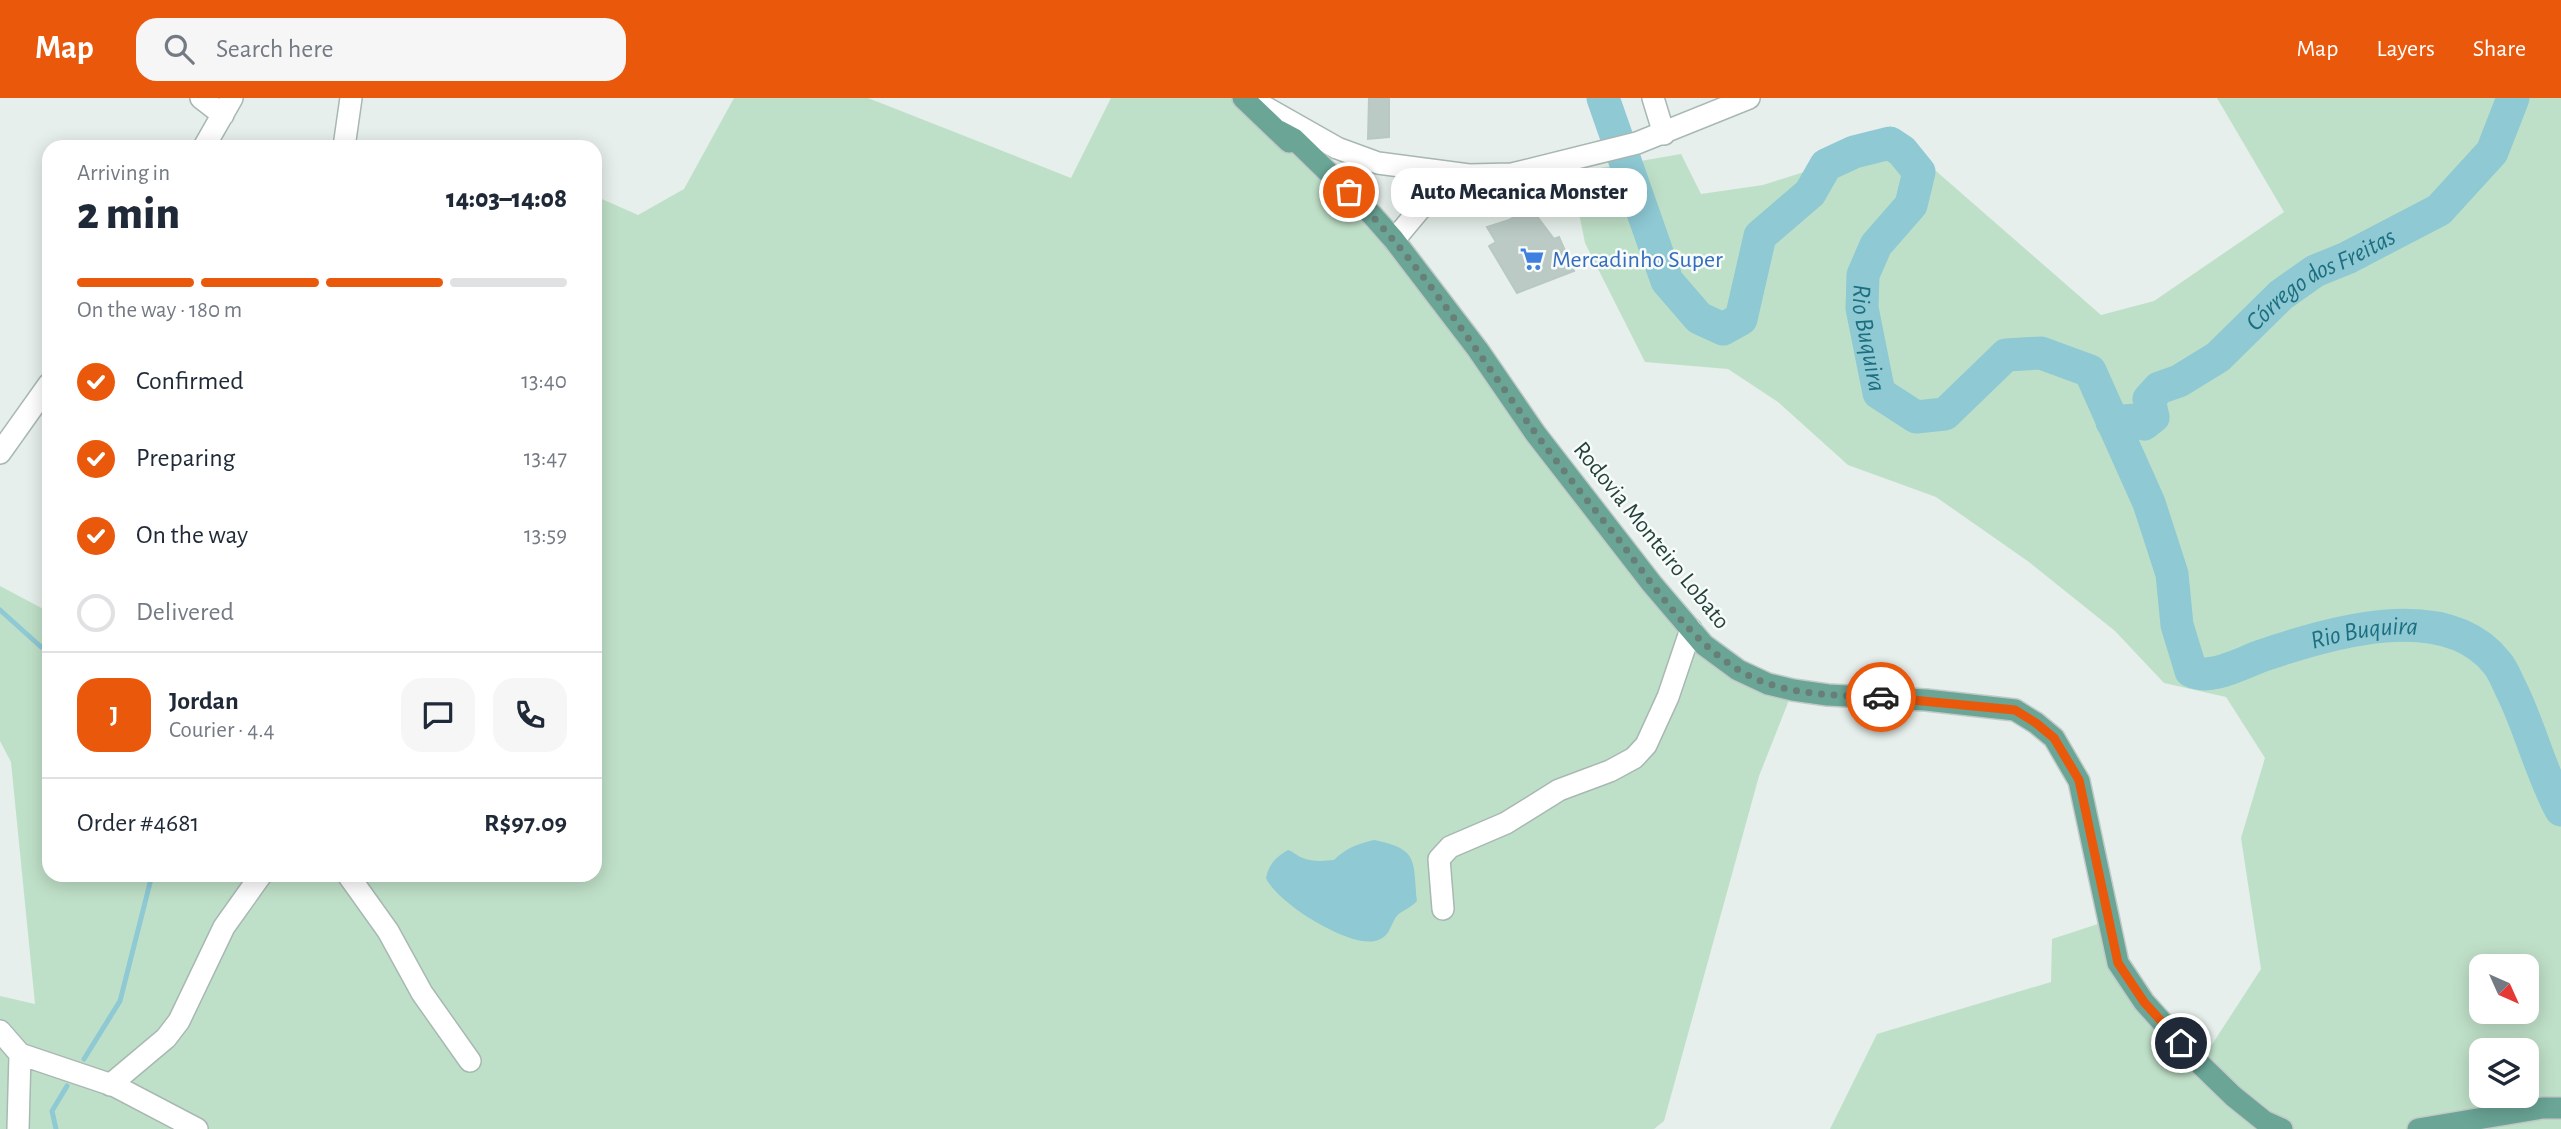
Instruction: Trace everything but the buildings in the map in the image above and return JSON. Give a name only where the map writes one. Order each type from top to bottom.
[{"type":"main road","name":"Rodovia Monteiro Lobato","points":[[1243,98],[1279,131],[1294,139],[1394,240],[1478,351],[1535,433],[1704,645],[1738,670],[1768,684],[1828,695],[1926,700],[2015,710],[2054,738],[2079,780],[2114,949],[2125,976],[2144,1002],[2233,1097],[2264,1121],[2282,1129]]},
{"type":"main road","points":[[2418,1129],[2528,1110],[2561,1108]]},
{"type":"street","points":[[201,98],[227,107],[208,140]]},
{"type":"street","points":[[345,140],[351,98]]},
{"type":"street","points":[[1249,98],[1337,148],[1358,156],[1378,163],[1469,175],[1513,174],[1637,143],[1749,98]]},
{"type":"street","points":[[1653,98],[1664,134]]},
{"type":"street","points":[[1394,240],[1430,197],[1469,175]]},
{"type":"street","points":[[0,453],[42,394]]},
{"type":"street","points":[[1443,909],[1440,859],[1450,846],[1506,823],[1559,790],[1610,771],[1634,758],[1646,746],[1668,697],[1691,629]]},
{"type":"street","points":[[110,1085],[166,1038],[179,1021],[224,927],[256,882]]},
{"type":"street","points":[[353,882],[388,931],[422,993],[470,1061]]},
{"type":"street","points":[[0,1031],[20,1054],[110,1085],[197,1129]]},
{"type":"street","points":[[18,1129],[20,1054]]},
{"type":"green space","points":[[734,98],[868,98],[1071,178],[1111,98],[1243,98],[1349,192],[1704,645],[1793,690],[1759,776],[1664,1121],[1654,1129],[0,1129],[0,996],[35,1004],[11,762],[0,741],[0,586],[42,608],[42,882],[602,882],[602,199],[638,215],[684,189]]},
{"type":"green space","points":[[2217,98],[2561,98],[2561,1129],[1830,1129],[1877,1034],[2051,982],[2052,939],[2107,921],[2114,949],[2200,1063],[2261,969],[2241,838],[2265,758],[2226,697],[2164,683],[2115,631],[2029,562],[1936,497],[1848,465],[1778,402],[1728,369],[1645,362],[1585,243],[1571,173],[1681,154],[1701,194],[1763,185],[1826,165],[1854,152],[1902,151],[1919,171],[1936,171],[2101,315],[2154,301],[2284,212]]},
{"type":"water","points":[[1374,840],[1399,848],[1411,858],[1417,901],[1398,915],[1386,935],[1375,941],[1348,937],[1315,921],[1284,899],[1266,878],[1274,861],[1288,850],[1311,860],[1334,860],[1352,847]]},
{"type":"waterway","name":"Rio Buquira","points":[[1603,98],[1667,281],[1699,318],[1723,329],[1741,319],[1760,236],[1810,193],[1826,165],[1854,152],[1890,143],[1902,151],[1919,172],[1911,205],[1876,245],[1863,275],[1862,308],[1879,393],[1916,417],[1945,414],[2006,355],[2041,353],[2090,371],[2149,503],[2172,574],[2177,625],[2191,671],[2207,674],[2226,670],[2288,647],[2351,631],[2385,626],[2417,626],[2448,631],[2475,643],[2501,669],[2561,810]]},
{"type":"waterway","name":"Córrego dos Freitas","points":[[2112,422],[2135,420],[2144,424],[2153,417],[2149,399],[2159,388],[2179,381],[2218,357],[2281,295],[2315,271],[2347,258],[2439,210],[2492,152],[2513,98]]},
{"type":"waterway","points":[[0,610],[42,647]]},
{"type":"waterway","points":[[84,1059],[120,1001],[150,882]]},
{"type":"waterway","points":[[56,1129],[52,1111],[67,1086]]},
{"type":"way so far","points":[[1349,192],[1394,240],[1478,351],[1535,433],[1704,645],[1738,670],[1768,684],[1828,695],[1881,697]]},
{"type":"place","name":"Auto Mecanica Monster","points":[[1349,192]]},
{"type":"place","name":"Mercadinho Super","points":[[1532,259]]},
{"type":"route","points":[[1881,697],[2015,710],[2054,738],[2079,780],[2118,963],[2144,1002],[2181,1043]]}]
